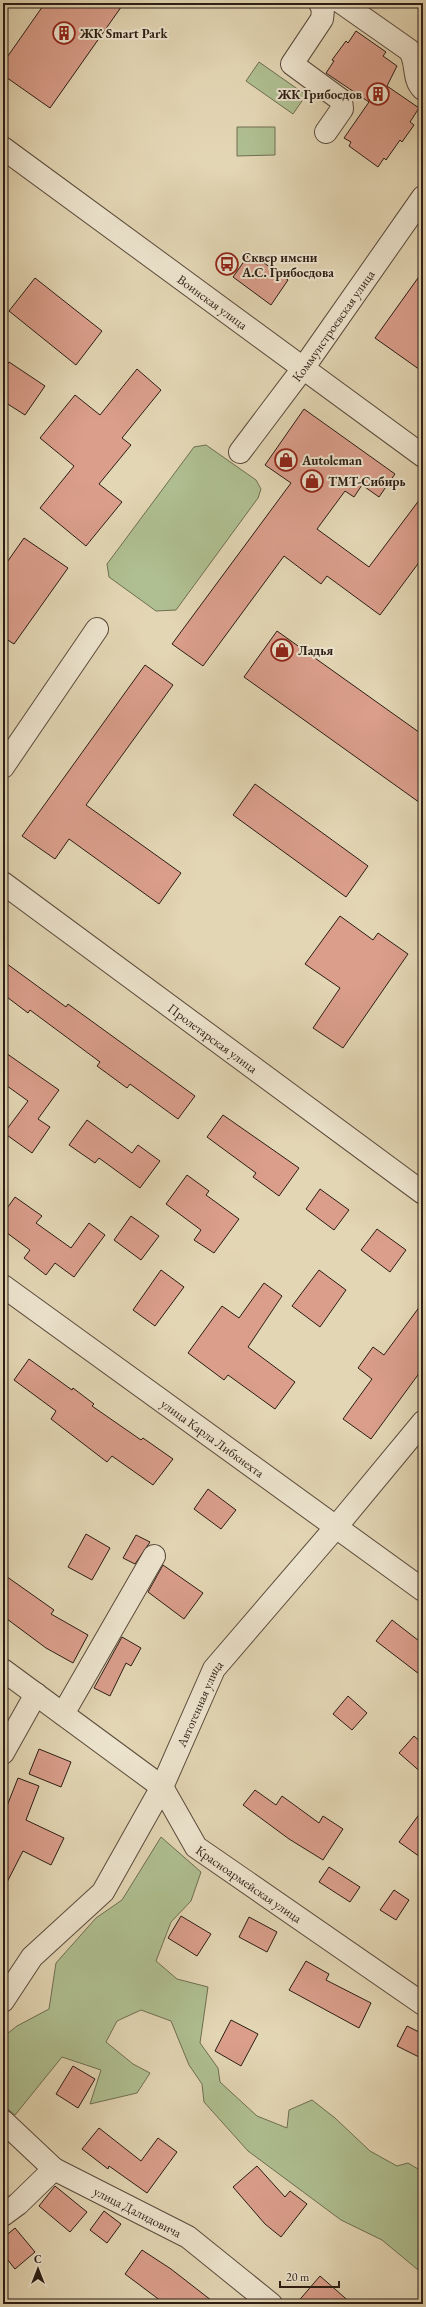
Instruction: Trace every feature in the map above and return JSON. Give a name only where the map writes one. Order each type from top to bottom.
[{"type":"street","points":[[320,3],[323,10],[322,19],[292,64],[341,100],[342,109],[326,132]]},
{"type":"street","points":[[342,3],[409,50],[414,58],[418,81],[423,89]]},
{"type":"street","name":"Воинская улица","points":[[3,148],[304,367],[423,456]]},
{"type":"street","name":"Коммунстроевская улица","points":[[240,452],[304,367],[423,197]]},
{"type":"street","points":[[3,768],[97,629]]},
{"type":"street","name":"Пролетарская улица","points":[[3,883],[423,1193]]},
{"type":"street","name":"улица Карла Либкнехта","points":[[3,1286],[423,1590]]},
{"type":"street","name":"Автогенная улица","points":[[3,2000],[32,1957],[104,1892],[162,1787],[214,1669],[336,1527],[423,1422]]},
{"type":"street","points":[[63,1714],[154,1556]]},
{"type":"street","name":"Красноармейская улица","points":[[3,1670],[162,1787],[196,1847],[423,2004]]},
{"type":"street","points":[[3,1753],[36,1694]]},
{"type":"street","name":"улица Далидовича","points":[[3,2121],[54,2169],[188,2237],[271,2304]]},
{"type":"street","points":[[3,2215],[18,2204],[54,2169]]},
{"type":"green space","points":[[259,62],[306,95],[293,114],[246,81]]},
{"type":"green space","points":[[237,127],[275,127],[275,155],[237,156]]},
{"type":"green space","points":[[206,445],[256,480],[261,489],[258,498],[176,610],[156,611],[109,577],[107,564],[194,447]]},
{"type":"green space","points":[[161,1837],[201,1872],[191,1901],[171,1922],[156,1961],[177,1979],[208,1987],[200,2043],[218,2068],[220,2082],[257,2116],[287,2128],[289,2110],[312,2100],[335,2118],[370,2151],[397,2166],[408,2163],[423,2172],[423,2274],[382,2240],[341,2220],[248,2151],[204,2102],[202,2084],[189,2065],[171,2021],[141,2010],[117,2021],[106,2042],[133,2064],[150,2073],[137,2093],[90,2104],[101,2070],[62,2057],[15,2115],[3,2105],[3,2037],[17,2026],[49,2009],[56,1963],[96,1918],[122,1900]]},
{"type":"building","name":"ЖК Smart Park","points":[[45,3],[124,3],[50,108],[3,75],[3,63]]},
{"type":"building","name":"ЖК Грибоедов","points":[[356,31],[386,52],[383,56],[397,66],[387,86],[419,108],[410,122],[414,125],[402,142],[400,140],[386,160],[384,158],[378,167],[349,146],[351,142],[344,138],[369,102],[326,73],[334,61],[332,60],[346,41],[348,43]]},
{"type":"building","points":[[250,253],[288,280],[271,305],[233,277]]},
{"type":"building","points":[[423,271],[423,372],[375,338]]},
{"type":"building","points":[[35,278],[102,331],[76,365],[9,311]]},
{"type":"building","points":[[9,362],[45,386],[25,415],[3,401],[3,371]]},
{"type":"building","points":[[137,369],[161,390],[122,438],[131,445],[99,484],[122,502],[86,546],[40,508],[74,466],[40,438],[75,395],[100,415]]},
{"type":"building","points":[[304,409],[395,474],[379,497],[362,485],[354,497],[345,491],[317,529],[369,567],[423,495],[423,557],[380,615],[327,576],[321,584],[284,556],[203,666],[172,644],[291,483],[265,465]]},
{"type":"building","points":[[24,538],[68,568],[14,644],[3,637],[3,568]]},
{"type":"building","points":[[277,631],[423,735],[423,805],[244,677]]},
{"type":"building","points":[[145,665],[173,685],[86,805],[181,873],[159,904],[69,839],[55,859],[22,836]]},
{"type":"building","points":[[255,784],[368,866],[346,897],[233,815]]},
{"type":"building","points":[[340,916],[373,940],[378,933],[408,954],[343,1048],[313,1028],[340,988],[305,964]]},
{"type":"building","points":[[3,961],[66,1007],[68,1004],[195,1096],[178,1119],[130,1084],[127,1088],[97,1066],[100,1062],[30,1010],[28,1013],[3,994]]},
{"type":"building","points":[[3,1051],[59,1090],[38,1119],[50,1127],[32,1153],[4,1133],[28,1101],[3,1083]]},
{"type":"building","points":[[223,1115],[299,1168],[279,1196],[253,1177],[256,1173],[207,1137]]},
{"type":"building","points":[[87,1120],[132,1153],[138,1145],[160,1161],[140,1188],[99,1158],[95,1163],[69,1145]]},
{"type":"building","points":[[187,1175],[209,1191],[206,1195],[239,1219],[214,1253],[194,1240],[201,1230],[166,1204]]},
{"type":"building","points":[[320,1189],[349,1210],[334,1230],[306,1209]]},
{"type":"building","points":[[15,1197],[42,1216],[36,1223],[71,1248],[89,1223],[105,1235],[74,1277],[55,1263],[46,1275],[24,1258],[30,1250],[3,1230],[3,1214]]},
{"type":"building","points":[[131,1216],[159,1236],[141,1260],[114,1240]]},
{"type":"building","points":[[377,1229],[406,1250],[390,1272],[361,1250]]},
{"type":"building","points":[[161,1270],[184,1287],[155,1326],[133,1310]]},
{"type":"building","points":[[319,1270],[346,1290],[320,1327],[292,1306]]},
{"type":"building","points":[[264,1283],[282,1296],[248,1347],[295,1382],[275,1409],[228,1375],[224,1380],[188,1353],[222,1306],[239,1318]]},
{"type":"building","points":[[423,1302],[423,1368],[371,1439],[343,1419],[372,1379],[358,1368],[373,1347],[384,1355]]},
{"type":"building","points":[[29,1359],[72,1390],[73,1388],[94,1404],[92,1406],[141,1440],[143,1438],[173,1459],[153,1485],[112,1456],[107,1462],[51,1419],[56,1411],[14,1380]]},
{"type":"building","points":[[208,1489],[236,1510],[221,1529],[194,1509]]},
{"type":"building","points":[[86,1534],[110,1548],[92,1580],[68,1567]]},
{"type":"building","points":[[136,1535],[150,1542],[135,1564],[123,1558]]},
{"type":"building","points":[[163,1565],[203,1593],[184,1619],[148,1592]]},
{"type":"building","points":[[3,1574],[54,1610],[51,1614],[88,1635],[73,1663],[46,1648],[3,1616]]},
{"type":"building","points":[[392,1620],[423,1644],[423,1677],[376,1641]]},
{"type":"building","points":[[122,1637],[141,1648],[131,1666],[126,1663],[110,1696],[94,1688]]},
{"type":"building","points":[[348,1696],[367,1713],[352,1730],[333,1714]]},
{"type":"building","points":[[414,1736],[423,1744],[423,1774],[399,1753]]},
{"type":"building","points":[[39,1749],[71,1762],[61,1787],[29,1774]]},
{"type":"building","points":[[18,1778],[39,1786],[26,1820],[64,1838],[51,1865],[23,1851],[3,1890],[3,1816]]},
{"type":"building","points":[[255,1790],[276,1805],[282,1796],[319,1823],[323,1816],[343,1829],[323,1860],[289,1839],[243,1805]]},
{"type":"building","points":[[423,1809],[423,1859],[399,1842]]},
{"type":"building","points":[[329,1867],[360,1887],[350,1902],[319,1882]]},
{"type":"building","points":[[394,1890],[409,1900],[396,1920],[380,1910]]},
{"type":"building","points":[[181,1916],[211,1934],[197,1956],[168,1938]]},
{"type":"building","points":[[249,1917],[277,1932],[267,1952],[239,1937]]},
{"type":"building","points":[[306,1961],[329,1974],[326,1980],[371,2003],[359,2028],[289,1990]]},
{"type":"building","points":[[231,2020],[258,2034],[241,2066],[215,2051]]},
{"type":"building","points":[[407,2026],[423,2034],[423,2059],[397,2046]]},
{"type":"building","points":[[73,2066],[95,2079],[78,2108],[56,2094]]},
{"type":"building","points":[[99,2128],[141,2161],[158,2138],[177,2152],[147,2193],[109,2166],[108,2169],[82,2149]]},
{"type":"building","points":[[257,2166],[285,2197],[290,2191],[307,2204],[281,2237],[265,2224],[233,2187]]},
{"type":"building","points":[[55,2186],[87,2212],[70,2232],[39,2206]]},
{"type":"building","points":[[104,2211],[121,2224],[107,2243],[90,2230]]},
{"type":"building","points":[[15,2228],[35,2252],[15,2269],[3,2254],[3,2238]]},
{"type":"building","points":[[142,2250],[171,2269],[216,2304],[165,2304],[125,2274]]},
{"type":"building","points":[[320,2276],[352,2304],[296,2304]]},
{"type":"place","name":"ЖК Smart Park","points":[[64,33]]},
{"type":"place","name":"ЖК Грибоедов","points":[[378,94]]},
{"type":"place","name":"Сквер имени А.С. Грибоедова","points":[[227,264]]},
{"type":"place","name":"Autoleman","points":[[286,460]]},
{"type":"place","name":"ТМТ-Сибирь","points":[[312,481]]},
{"type":"place","name":"Ладья","points":[[282,650]]}]
